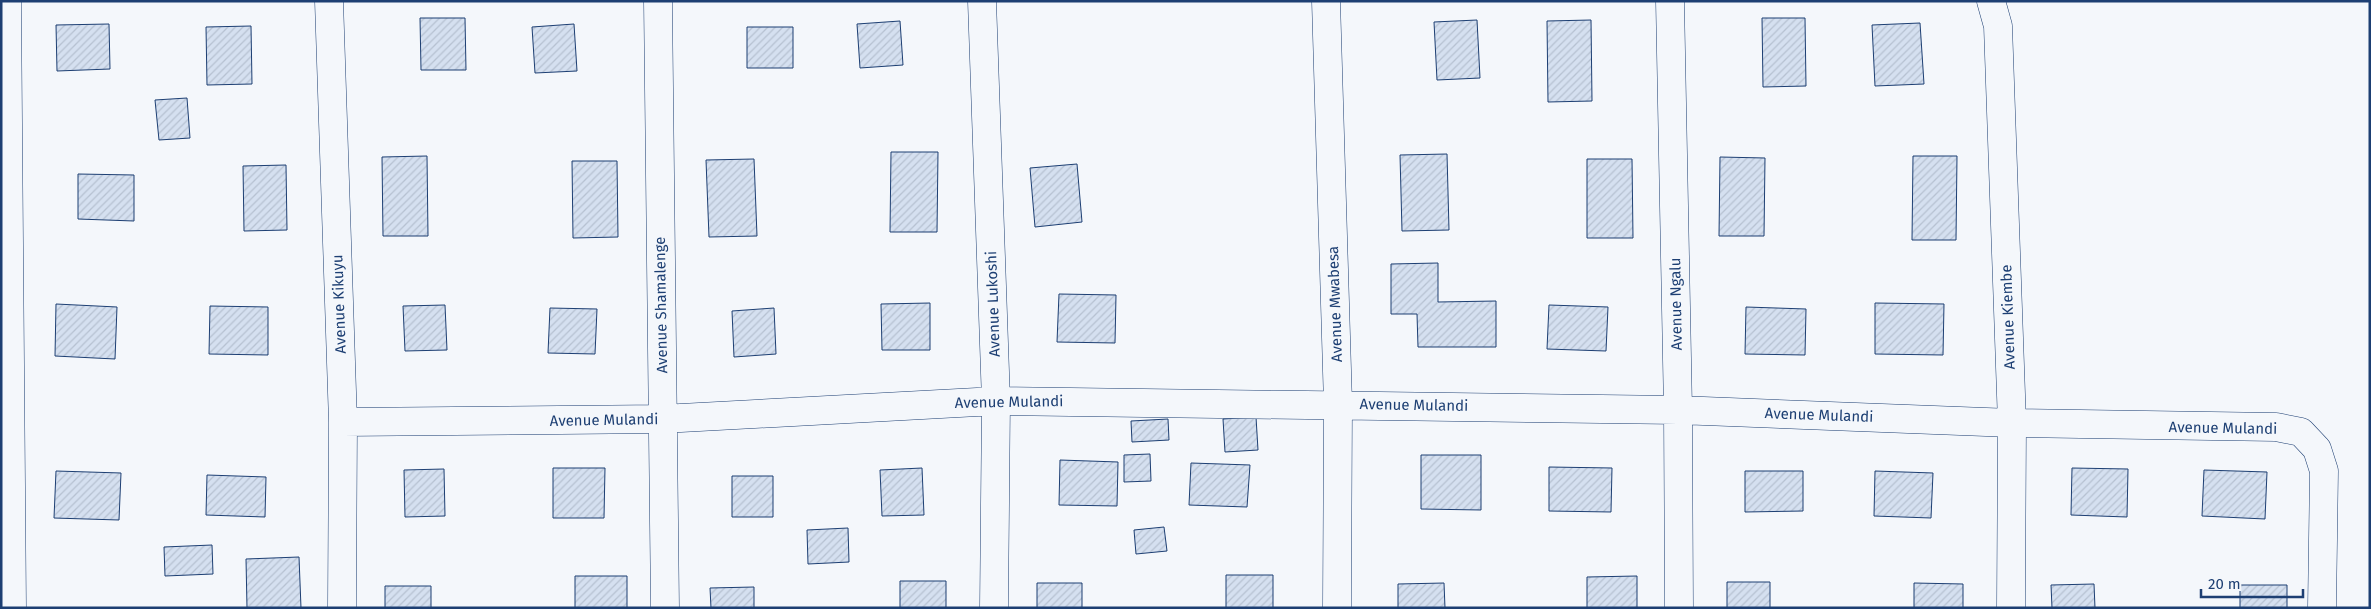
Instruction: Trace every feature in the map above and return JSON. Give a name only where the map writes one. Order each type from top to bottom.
[{"type":"street","points":[[7,1],[12,608]]},
{"type":"street","name":"Avenue Kikuyu","points":[[329,1],[343,422],[342,608]]},
{"type":"street","name":"Avenue Shamalenge","points":[[658,1],[665,608]]},
{"type":"street","name":"Avenue Lukoshi","points":[[982,1],[996,401],[994,608]]},
{"type":"street","name":"Avenue Mwabesa","points":[[1326,1],[1338,404],[1337,608]]},
{"type":"street","name":"Avenue Ngalu","points":[[1670,1],[1678,410],[1679,608]]},
{"type":"street","name":"Avenue Kiembe","points":[[1995,13],[2012,423],[2011,608]]},
{"type":"street","name":"Avenue Mulandi","points":[[343,422],[662,419],[996,401],[1338,404],[1678,410],[2012,423],[2276,427],[2300,432],[2317,450],[2324,471],[2322,608]]},
{"type":"building","points":[[420,18],[465,18],[466,70],[421,70]]},
{"type":"building","points":[[1762,18],[1805,18],[1806,86],[1763,87]]},
{"type":"building","points":[[1477,20],[1480,78],[1437,80],[1434,22]]},
{"type":"building","points":[[1591,20],[1592,101],[1548,102],[1547,21]]},
{"type":"building","points":[[900,21],[903,65],[860,68],[857,24]]},
{"type":"building","points":[[1920,23],[1924,84],[1875,86],[1872,25]]},
{"type":"building","points":[[109,24],[110,69],[57,71],[56,25]]},
{"type":"building","points":[[574,24],[577,71],[535,73],[532,27]]},
{"type":"building","points":[[251,26],[252,84],[207,85],[206,27]]},
{"type":"building","points":[[747,27],[793,27],[793,68],[747,68]]},
{"type":"building","points":[[187,98],[190,138],[159,140],[155,100]]},
{"type":"building","points":[[891,152],[938,152],[937,232],[890,232]]},
{"type":"building","points":[[1447,154],[1449,230],[1402,231],[1400,155]]},
{"type":"building","points":[[427,156],[428,236],[383,236],[382,157]]},
{"type":"building","points":[[1913,156],[1957,156],[1956,240],[1912,240]]},
{"type":"building","points":[[1720,157],[1765,158],[1764,236],[1719,236]]},
{"type":"building","points":[[754,159],[757,236],[709,237],[706,160]]},
{"type":"building","points":[[1587,159],[1632,159],[1633,238],[1587,238]]},
{"type":"building","points":[[572,161],[617,161],[618,237],[573,238]]},
{"type":"building","points":[[1077,164],[1082,222],[1035,227],[1030,168]]},
{"type":"building","points":[[286,165],[287,230],[244,231],[243,166]]},
{"type":"building","points":[[78,174],[134,175],[134,221],[78,219]]},
{"type":"building","points":[[1438,263],[1438,302],[1496,301],[1496,347],[1418,347],[1417,314],[1391,314],[1391,264]]},
{"type":"building","points":[[1059,294],[1116,295],[1115,343],[1057,342]]},
{"type":"building","points":[[930,303],[930,350],[882,350],[881,304]]},
{"type":"building","points":[[1875,303],[1944,304],[1943,355],[1875,354]]},
{"type":"building","points":[[56,304],[117,307],[115,359],[55,356]]},
{"type":"building","points":[[445,305],[447,350],[405,351],[403,306]]},
{"type":"building","points":[[1549,305],[1608,307],[1606,351],[1547,349]]},
{"type":"building","points":[[210,306],[268,307],[268,355],[209,354]]},
{"type":"building","points":[[1746,307],[1806,309],[1805,355],[1745,354]]},
{"type":"building","points":[[550,308],[597,309],[595,354],[548,353]]},
{"type":"building","points":[[774,308],[776,354],[734,357],[732,311]]},
{"type":"building","points":[[1256,417],[1258,450],[1225,452],[1223,419]]},
{"type":"building","points":[[1168,419],[1169,440],[1132,442],[1131,421]]},
{"type":"building","points":[[1150,454],[1151,481],[1124,482],[1124,455]]},
{"type":"building","points":[[1421,455],[1481,455],[1481,510],[1421,509]]},
{"type":"building","points":[[1060,460],[1118,462],[1117,506],[1059,505]]},
{"type":"building","points":[[1191,463],[1250,465],[1247,507],[1189,505]]},
{"type":"building","points":[[1549,467],[1612,468],[1611,512],[1549,511]]},
{"type":"building","points":[[553,468],[605,468],[604,518],[553,518]]},
{"type":"building","points":[[922,468],[924,515],[882,516],[880,470]]},
{"type":"building","points":[[2072,468],[2128,469],[2127,517],[2071,515]]},
{"type":"building","points":[[444,469],[445,516],[405,517],[404,470]]},
{"type":"building","points":[[2204,470],[2267,472],[2265,519],[2202,516]]},
{"type":"building","points":[[56,471],[121,473],[119,520],[54,518]]},
{"type":"building","points":[[1745,471],[1803,471],[1803,511],[1745,512]]},
{"type":"building","points":[[1875,471],[1933,473],[1931,518],[1874,516]]},
{"type":"building","points":[[207,475],[266,477],[265,517],[206,515]]},
{"type":"building","points":[[732,476],[773,476],[773,517],[732,517]]},
{"type":"building","points":[[1164,527],[1167,551],[1136,554],[1134,530]]},
{"type":"building","points":[[848,528],[849,562],[808,564],[807,530]]},
{"type":"building","points":[[212,545],[213,574],[165,576],[164,547]]},
{"type":"building","points":[[299,557],[301,608],[247,608],[246,559]]},
{"type":"building","points":[[1226,575],[1273,575],[1273,608],[1226,608]]},
{"type":"building","points":[[575,576],[627,576],[627,608],[575,608]]},
{"type":"building","points":[[1637,576],[1637,608],[1587,608],[1587,577]]},
{"type":"building","points":[[900,581],[946,581],[946,608],[900,608]]},
{"type":"building","points":[[1727,582],[1770,582],[1770,608],[1727,608]]},
{"type":"building","points":[[1037,583],[1082,583],[1082,608],[1037,608]]},
{"type":"building","points":[[1444,583],[1445,608],[1398,608],[1398,584]]},
{"type":"building","points":[[1914,583],[1963,584],[1963,608],[1914,608]]},
{"type":"building","points":[[2094,584],[2095,608],[2052,608],[2051,585]]},
{"type":"building","points":[[2240,585],[2287,585],[2287,608],[2240,608]]},
{"type":"building","points":[[385,586],[431,586],[431,608],[385,608]]},
{"type":"building","points":[[754,587],[754,608],[711,608],[710,588]]}]
